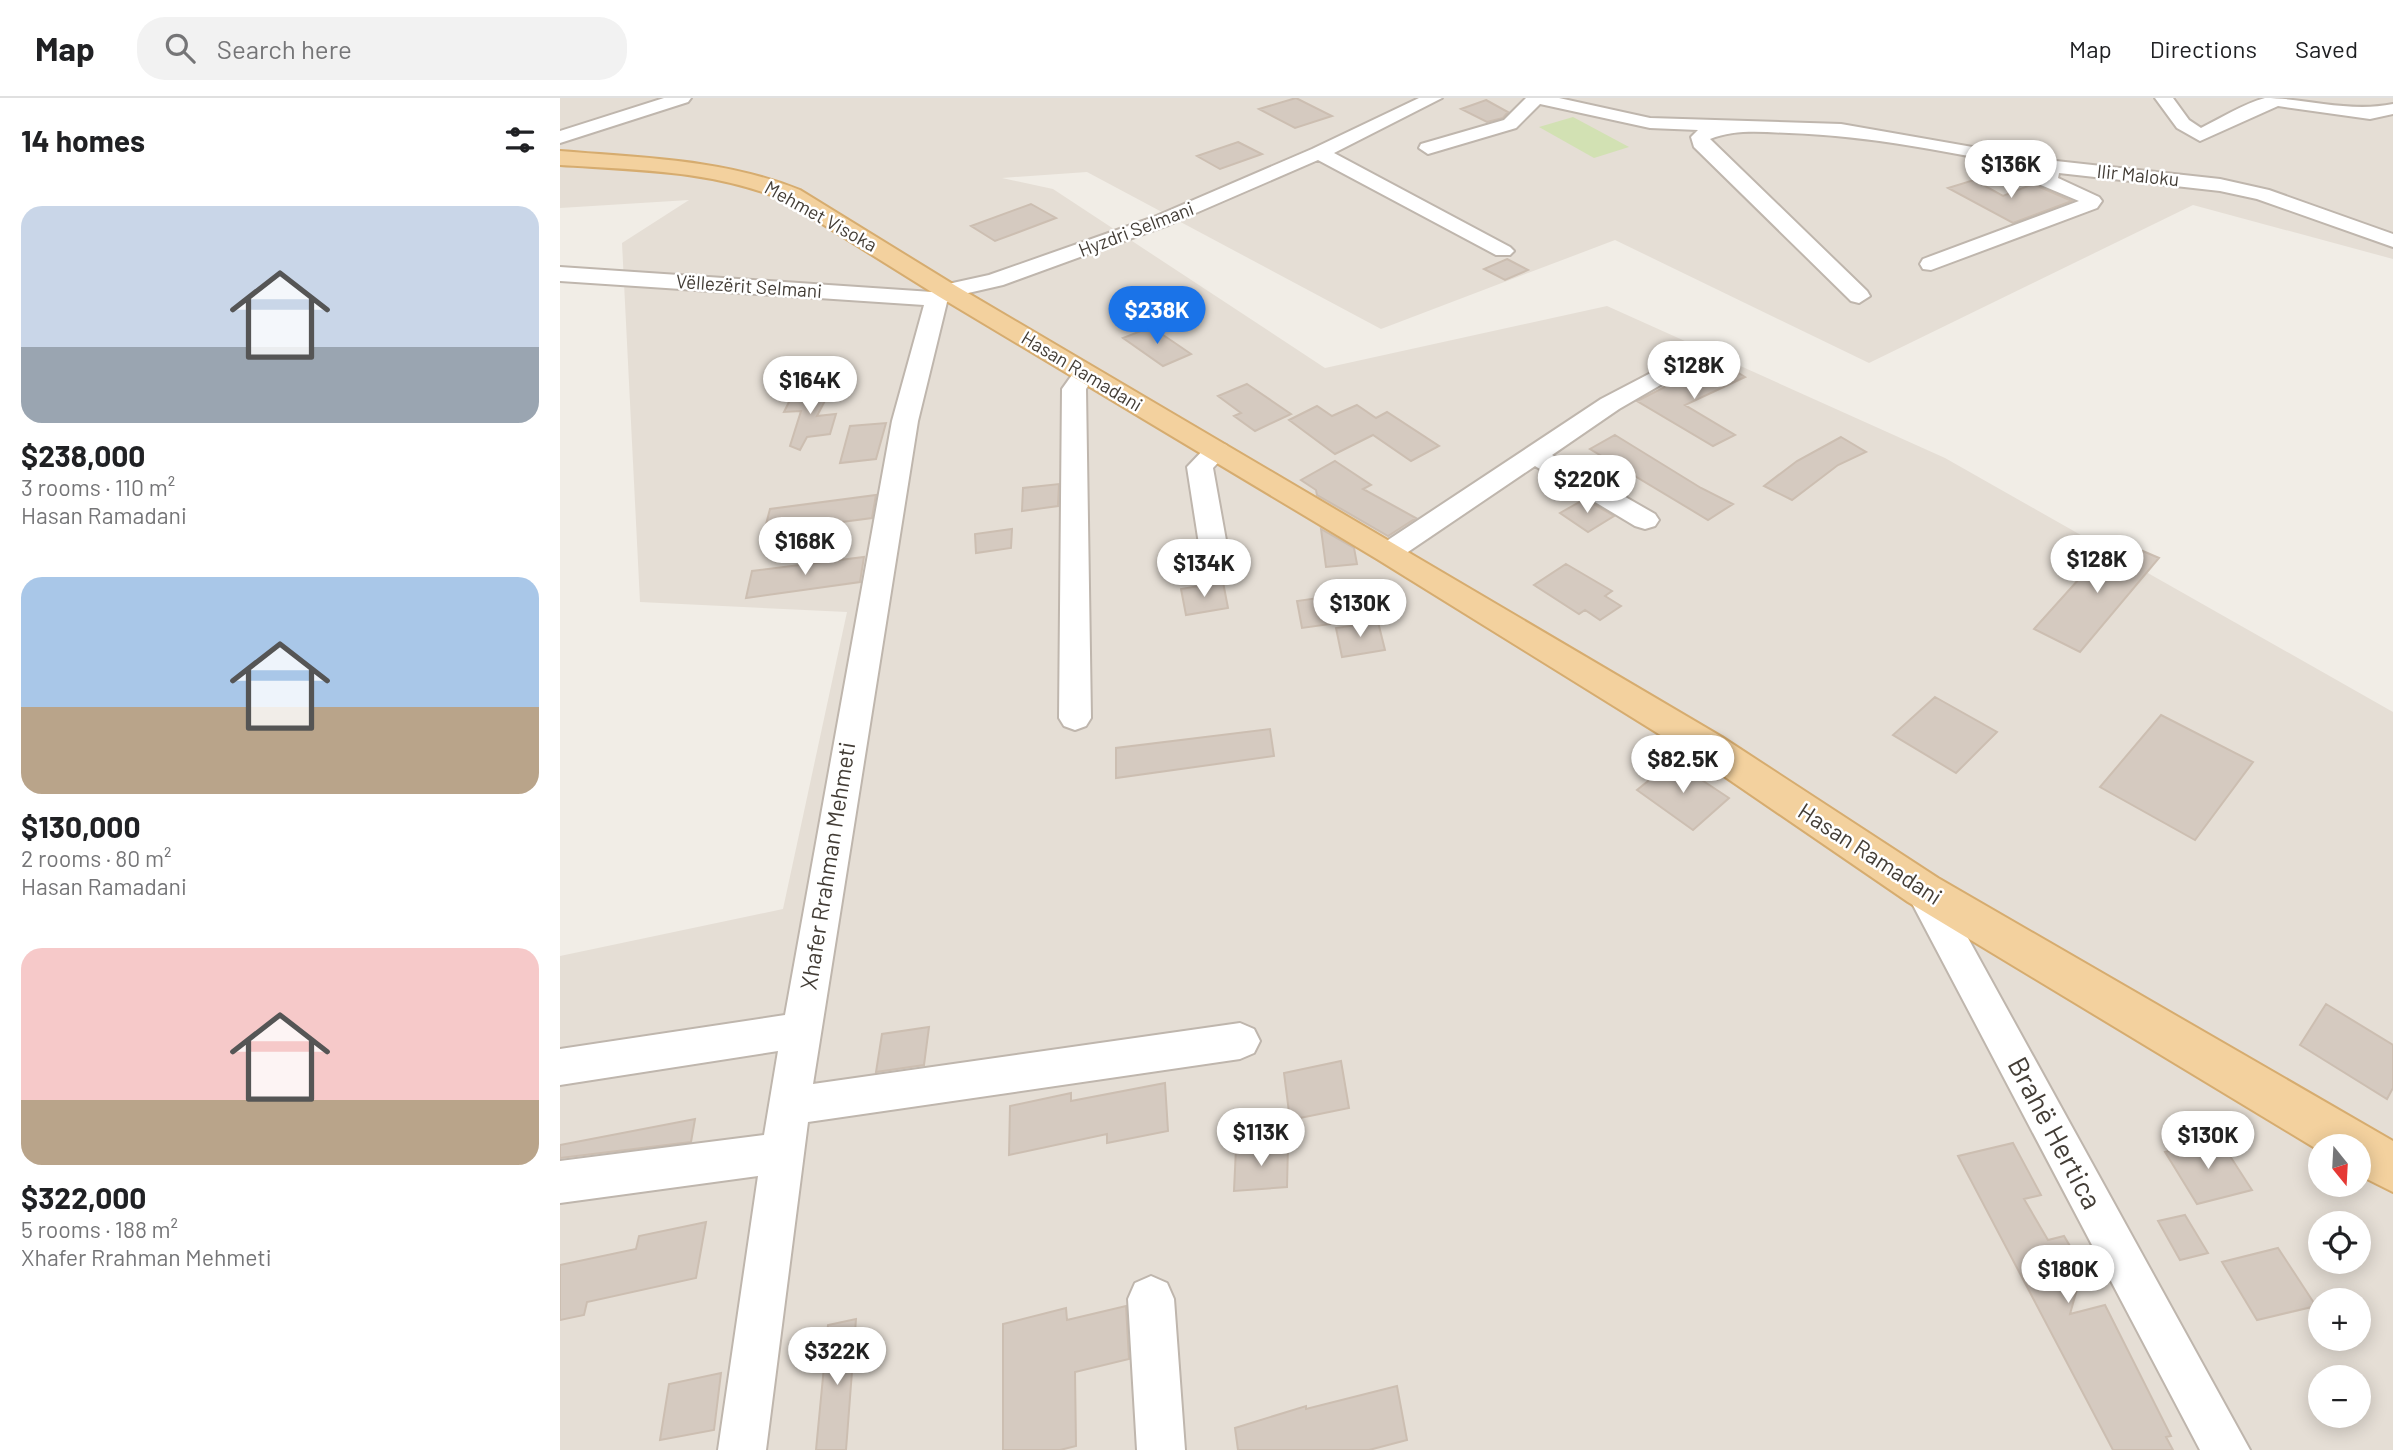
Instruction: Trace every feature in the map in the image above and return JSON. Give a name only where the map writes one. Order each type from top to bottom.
[{"type":"main road","name":"Mehmet Visoka","points":[[560,158],[715,172],[766,183],[804,201],[942,295]]},
{"type":"main road","name":"Hasan Ramadani","points":[[942,295],[1085,373],[1390,552],[1709,747],[1923,890],[2336,1134]]},
{"type":"main road","name":"Hasan Ramadani","points":[[2371,1155],[2393,1168]]},
{"type":"street","points":[[560,137],[682,98]]},
{"type":"street","name":"Hyzdri Selmani","points":[[942,295],[1115,239],[1320,153],[1433,98]]},
{"type":"street","points":[[1428,148],[1510,124],[1535,98]]},
{"type":"street","name":"Ilir Maloku","points":[[1535,98],[1650,123],[1754,125],[1872,133],[2070,169],[2184,166],[2392,239]]},
{"type":"street","points":[[2164,98],[2183,124],[2200,135]]},
{"type":"street","points":[[2184,166],[2200,135],[2278,99],[2320,109],[2370,114],[2393,109]]},
{"type":"street","name":"Ilir Maloku","points":[[1754,125],[1706,133],[1700,140],[1750,193],[1859,296]]},
{"type":"street","points":[[1320,153],[1503,251]]},
{"type":"street","points":[[1931,264],[2090,204],[2092,201],[2087,197],[2043,179],[2070,169]]},
{"type":"street","name":"Vëllezërit Selmani","points":[[560,274],[942,295]]},
{"type":"street","name":"Xhafer Rrahman Mehmeti","points":[[742,1450],[782,1153],[859,681],[892,510],[905,421],[942,295]]},
{"type":"street","points":[[1390,552],[1610,404],[1668,371]]},
{"type":"street","points":[[1075,718],[1074,389],[1085,373]]},
{"type":"street","points":[[1214,557],[1200,467],[1217,450]]},
{"type":"street","points":[[1534,455],[1645,520]]},
{"type":"street","name":"Brahë Hertica","points":[[1923,890],[2226,1450]]},
{"type":"street","points":[[560,1068],[802,1030]]},
{"type":"street","points":[[790,1106],[1240,1041]]},
{"type":"street","points":[[560,1182],[782,1153]]},
{"type":"street","points":[[1152,1299],[1161,1450]]},
{"type":"shaded area","points":[[560,98],[2393,98],[2393,259],[2193,205],[1869,363],[1615,240],[1381,329],[1087,172],[1002,178],[1053,189],[1325,368],[1607,306],[1945,458],[2393,712],[2393,1450],[560,1450],[560,956],[783,909],[847,612],[640,602],[622,243],[689,200],[560,208]]},
{"type":"green space","points":[[1573,117],[1629,147],[1594,158],[1539,127]]},
{"type":"building","points":[[1296,98],[1332,116],[1295,128],[1259,109]]},
{"type":"building","points":[[1486,100],[1508,112],[1503,118],[1487,122],[1461,109]]},
{"type":"building","points":[[1238,142],[1262,154],[1220,169],[1197,156]]},
{"type":"building","points":[[1974,180],[2003,196],[2033,184],[2072,201],[2013,223],[1948,188]]},
{"type":"building","points":[[1031,204],[1056,218],[995,241],[971,226]]},
{"type":"building","points":[[1507,259],[1528,270],[1505,280],[1484,269]]},
{"type":"building","points":[[1151,327],[1191,354],[1163,366],[1123,338]]},
{"type":"building","points":[[1718,360],[1745,377],[1685,405],[1735,435],[1713,446],[1637,401]]},
{"type":"building","points":[[1247,384],[1291,414],[1255,431],[1234,416],[1241,413],[1218,396]]},
{"type":"building","points":[[830,391],[817,416],[836,414],[830,434],[807,437],[800,450],[790,446],[801,411],[784,412],[794,392]]},
{"type":"building","points":[[1357,405],[1376,418],[1387,412],[1439,446],[1411,461],[1373,435],[1335,454],[1289,420],[1317,406],[1332,416]]},
{"type":"building","points":[[886,423],[876,459],[840,463],[850,426]]},
{"type":"building","points":[[1615,435],[1701,488],[1733,504],[1708,520],[1590,449]]},
{"type":"building","points":[[1841,437],[1866,452],[1838,465],[1792,500],[1764,486],[1797,461]]},
{"type":"building","points":[[1335,461],[1371,485],[1363,489],[1416,518],[1388,536],[1317,495],[1316,490],[1301,480]]},
{"type":"building","points":[[1059,484],[1058,506],[1022,511],[1023,488]]},
{"type":"building","points":[[876,495],[872,518],[764,532],[770,509]]},
{"type":"building","points":[[1585,499],[1614,516],[1588,532],[1560,513]]},
{"type":"building","points":[[1012,529],[1011,548],[976,553],[975,534]]},
{"type":"building","points":[[1321,529],[1354,548],[1357,564],[1326,567]]},
{"type":"building","points":[[2115,539],[2159,558],[2080,652],[2034,629]]},
{"type":"building","points":[[864,557],[860,582],[746,598],[752,571]]},
{"type":"building","points":[[1566,564],[1612,591],[1605,596],[1621,606],[1600,620],[1585,610],[1579,614],[1534,585]]},
{"type":"building","points":[[1223,582],[1228,608],[1186,615],[1181,589]]},
{"type":"building","points":[[1339,595],[1345,622],[1302,628],[1297,601]]},
{"type":"building","points":[[1378,622],[1385,650],[1342,657],[1336,628]]},
{"type":"building","points":[[1935,697],[1997,732],[1956,773],[1893,735]]},
{"type":"building","points":[[2161,715],[2253,762],[2195,840],[2100,787]]},
{"type":"building","points":[[1270,729],[1274,756],[1116,778],[1116,748]]},
{"type":"building","points":[[1673,761],[1729,798],[1693,830],[1637,790]]},
{"type":"building","points":[[2326,1004],[2393,1045],[2393,1088],[2387,1099],[2300,1045]]},
{"type":"building","points":[[929,1027],[924,1065],[876,1072],[882,1034]]},
{"type":"building","points":[[1341,1061],[1349,1108],[1290,1120],[1284,1073]]},
{"type":"building","points":[[1165,1083],[1168,1131],[1107,1143],[1107,1134],[1009,1155],[1010,1106],[1071,1093],[1071,1101]]},
{"type":"building","points":[[695,1119],[691,1142],[560,1158],[560,1145]]},
{"type":"building","points":[[2219,1139],[2252,1190],[2197,1204],[2165,1152]]},
{"type":"building","points":[[2013,1143],[2041,1195],[2024,1199],[2048,1240],[2064,1236],[2083,1268],[2070,1314],[2105,1305],[2171,1436],[2166,1437],[2173,1450],[2113,1450],[1958,1156]]},
{"type":"building","points":[[1288,1145],[1287,1187],[1234,1191],[1236,1148]]},
{"type":"building","points":[[2185,1215],[2208,1253],[2180,1260],[2158,1221]]},
{"type":"building","points":[[706,1222],[696,1278],[587,1302],[584,1315],[560,1320],[560,1265],[636,1249],[639,1236]]},
{"type":"building","points":[[2278,1248],[2308,1294],[2308,1308],[2257,1320],[2222,1262]]},
{"type":"building","points":[[1126,1306],[1129,1359],[1075,1372],[1076,1446],[1060,1450],[1003,1450],[1003,1324],[1066,1308],[1067,1320]]},
{"type":"building","points":[[856,1319],[846,1450],[816,1450],[828,1325]]},
{"type":"building","points":[[721,1373],[714,1430],[660,1440],[669,1384]]},
{"type":"building","points":[[1397,1386],[1407,1440],[1369,1450],[1238,1450],[1235,1428],[1306,1406],[1306,1409]]}]
